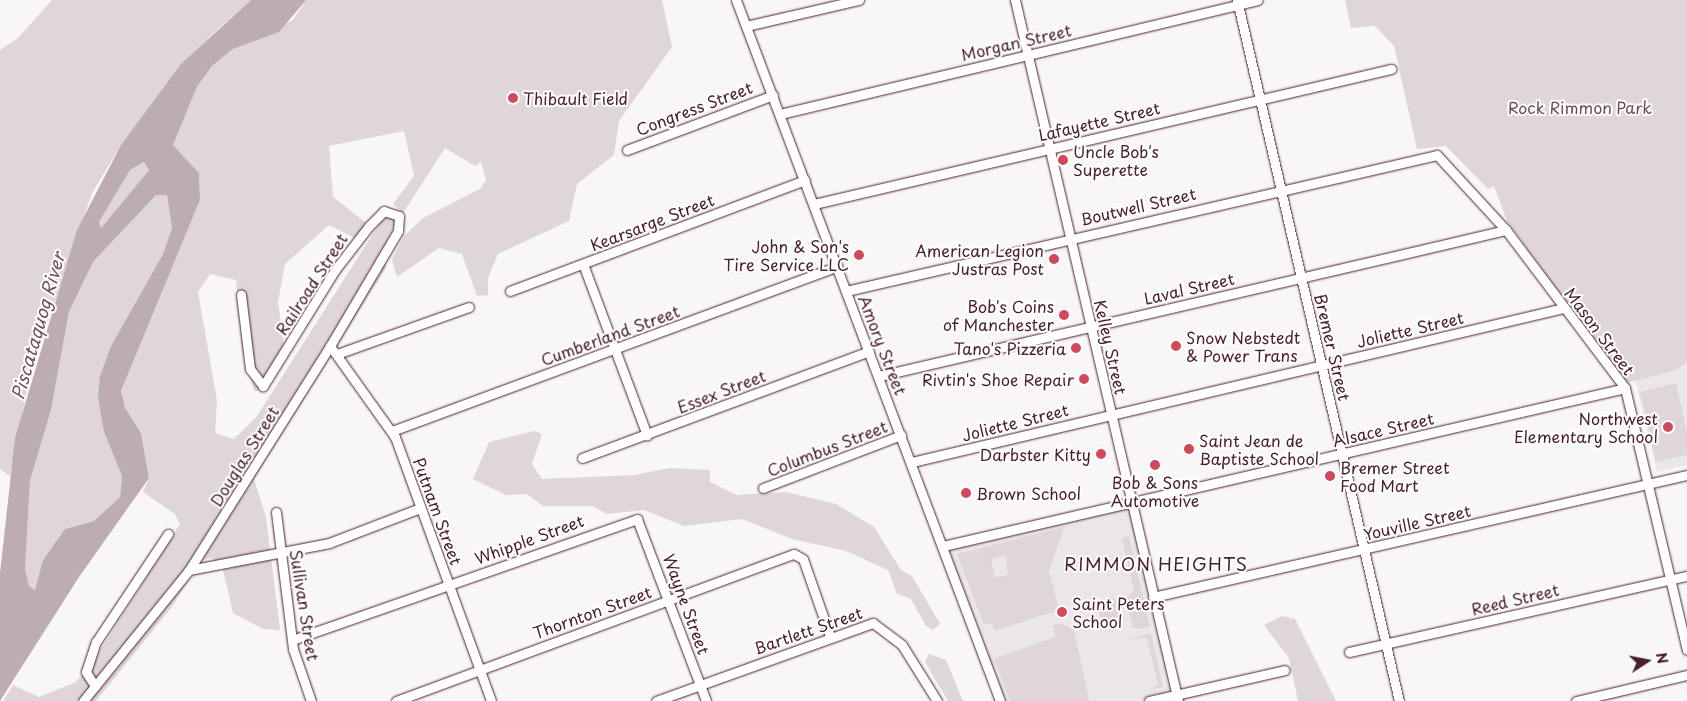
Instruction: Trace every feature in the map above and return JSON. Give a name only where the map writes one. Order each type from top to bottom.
[{"type":"street","name":"Amory Street","points":[[736,0],[912,462],[1000,701]]},
{"type":"street","points":[[746,26],[859,0]]},
{"type":"street","name":"Kelley Street","points":[[1015,0],[1177,698]]},
{"type":"street","name":"Morgan Street","points":[[780,114],[1238,2],[1258,0]]},
{"type":"street","name":"Bremer Street","points":[[1238,2],[1399,701]]},
{"type":"street","name":"Lafayette Street","points":[[814,204],[1391,69]]},
{"type":"street","name":"Congress Street","points":[[627,150],[773,95]]},
{"type":"street","name":"Boutwell Street","points":[[846,291],[1070,236],[1437,155]]},
{"type":"street","name":"Mason Street","points":[[1437,155],[1506,230],[1625,388],[1687,650]]},
{"type":"street","name":"Kearsarge Street","points":[[510,291],[805,180]]},
{"type":"street","name":"Douglas Street","points":[[82,701],[189,570],[330,346],[398,231],[401,220],[394,213]]},
{"type":"street","name":"Railroad Street","points":[[241,295],[250,369],[263,386],[346,254],[378,215],[394,213]]},
{"type":"street","name":"Laval Street","points":[[879,376],[1506,230]]},
{"type":"street","points":[[583,264],[647,434]]},
{"type":"street","name":"Cumberland Street","points":[[392,431],[837,266]]},
{"type":"street","points":[[337,354],[469,307]]},
{"type":"street","name":"Joliette Street","points":[[912,462],[1564,308]]},
{"type":"street","name":"Putnam Street","points":[[330,346],[392,431],[491,701]]},
{"type":"street","name":"Essex Street","points":[[582,458],[869,351]]},
{"type":"street","name":"Alsace Street","points":[[943,546],[1625,388]]},
{"type":"street","name":"Columbus Street","points":[[763,488],[901,435]]},
{"type":"street","name":"Youville Street","points":[[1153,597],[1687,475]]},
{"type":"street","points":[[189,570],[329,543],[420,508]]},
{"type":"street","name":"Sullivan Street","points":[[276,512],[292,640],[311,701]]},
{"type":"street","name":"Whipple Street","points":[[292,640],[637,519]]},
{"type":"street","name":"Wayne Street","points":[[637,519],[706,701]]},
{"type":"street","points":[[95,686],[86,672],[90,655],[168,534]]},
{"type":"street","name":"Thornton Street","points":[[396,701],[669,600],[799,555],[830,636]]},
{"type":"street","name":"Reed Street","points":[[1349,652],[1687,576]]},
{"type":"street","name":"Bartlett Street","points":[[656,701],[867,623],[879,624],[913,659],[937,701]]},
{"type":"street","points":[[1148,701],[1177,698],[1285,670]]},
{"type":"street","points":[[1576,701],[1687,675]]},
{"type":"shaded area","name":"Piscataquog River","points":[[251,0],[306,0],[279,32],[233,49],[212,66],[197,87],[173,145],[199,173],[200,200],[121,391],[125,408],[141,433],[149,478],[79,577],[0,701],[0,573],[15,438],[77,230],[121,145],[181,64]],"holes":[[[144,162],[149,170],[101,228],[99,222],[130,170]],[[156,195],[167,195],[172,228],[163,254],[111,346],[100,376],[98,397],[104,432],[122,476],[120,497],[94,521],[65,529],[43,560],[35,590],[29,586],[25,569],[30,481],[51,410],[69,312],[93,262]]]},
{"type":"shaded area","name":"Northwest Elementary School","points":[[1687,363],[1687,465],[1657,472],[1635,380],[1673,371]]},
{"type":"shaded area","name":"Saint Peters School","points":[[1131,502],[1176,695],[1149,701],[1000,701],[943,546]]},
{"type":"green space","points":[[52,0],[251,0],[209,37],[121,145],[92,193],[30,375],[10,476],[0,469],[0,50],[18,38]]},
{"type":"green space","points":[[306,0],[662,0],[672,47],[619,121],[614,155],[577,184],[569,221],[498,254],[488,278],[488,295],[477,296],[462,254],[439,248],[397,277],[392,259],[404,236],[423,218],[480,189],[486,180],[481,162],[475,166],[445,148],[403,213],[393,204],[414,176],[404,131],[329,146],[333,197],[369,225],[359,240],[329,225],[285,264],[278,302],[285,354],[264,390],[254,391],[243,350],[236,280],[210,274],[198,292],[217,401],[215,433],[234,439],[257,416],[385,215],[397,221],[385,245],[386,268],[254,479],[266,517],[280,630],[263,629],[233,613],[223,570],[212,558],[202,560],[171,608],[96,701],[3,701],[13,685],[39,697],[76,682],[94,660],[180,524],[175,514],[143,492],[149,478],[141,433],[124,408],[121,391],[200,200],[199,173],[173,145],[197,87],[212,66],[233,49],[293,20]]},
{"type":"green space","name":"Rock Rimmon Park","points":[[1345,0],[1687,0],[1687,363],[1673,371],[1626,383],[1507,221],[1494,186],[1488,189],[1446,146],[1417,149],[1394,46],[1375,26],[1351,28]]},
{"type":"green space","points":[[145,162],[149,170],[101,228],[99,222],[130,170]]},
{"type":"green space","points":[[156,195],[167,195],[172,228],[163,254],[111,346],[100,376],[104,432],[122,476],[120,497],[94,521],[65,529],[43,560],[36,590],[29,586],[25,569],[30,481],[51,410],[69,312],[93,262]]},
{"type":"green space","name":"Northwest Elementary School","points":[[1676,383],[1687,432],[1687,455],[1656,462],[1640,392]]},
{"type":"green space","points":[[534,431],[542,434],[532,464],[542,479],[635,475],[669,468],[710,470],[710,482],[737,495],[786,492],[836,504],[874,527],[901,570],[912,576],[940,624],[933,630],[926,626],[911,599],[897,594],[888,570],[846,551],[792,539],[742,519],[684,526],[644,510],[607,514],[592,506],[543,506],[527,494],[506,495],[473,479],[489,442]]},
{"type":"green space","points":[[1064,527],[1049,571],[1059,610],[994,631],[992,623],[984,625],[957,554]],"holes":[[[1006,555],[1008,575],[995,578],[991,559]]]},
{"type":"green space","points":[[1129,536],[1150,627],[1139,629],[1133,627],[1125,600],[1134,591],[1122,539]]},
{"type":"green space","points":[[1108,597],[1115,599],[1121,612],[1112,635],[1111,628],[1103,629],[1098,606],[1110,603]]},
{"type":"green space","points":[[1282,616],[1295,619],[1336,701],[1298,701],[1289,658],[1264,625]]},
{"type":"green space","points":[[1062,624],[1074,630],[1089,701],[1010,701],[994,659],[1055,637],[1053,625]]},
{"type":"green space","points":[[1151,634],[1163,687],[1151,689],[1158,685],[1147,638],[1129,639]]},
{"type":"green space","points":[[929,654],[946,660],[963,701],[948,701],[925,662]]},
{"type":"place","name":"Thibault Field","points":[[513,98]]},
{"type":"place","name":"Uncle Bob's Superette","points":[[1063,160]]},
{"type":"place","name":"John & Son's Tire Service LLC","points":[[859,255]]},
{"type":"place","name":"American Legion Justras Post","points":[[1054,259]]},
{"type":"place","name":"Bob's Coins of Manchester","points":[[1064,315]]},
{"type":"place","name":"Snow Nebstedt & Power Trans","points":[[1176,346]]},
{"type":"place","name":"Tano's Pizzeria","points":[[1076,348]]},
{"type":"place","name":"Rivtin's Shoe Repair","points":[[1084,379]]},
{"type":"place","name":"Northwest Elementary School","points":[[1668,427]]},
{"type":"place","name":"Saint Jean de Baptiste School","points":[[1189,449]]},
{"type":"place","name":"Darbster Kitty","points":[[1101,454]]},
{"type":"place","name":"Bob & Sons Automotive","points":[[1155,465]]},
{"type":"place","name":"Bremer Street Food Mart","points":[[1330,476]]},
{"type":"place","name":"Brown School","points":[[966,493]]},
{"type":"place","name":"Saint Peters School","points":[[1062,612]]},
{"type":"district","name":"RIMMON HEIGHTS","points":[[1156,564]]}]
